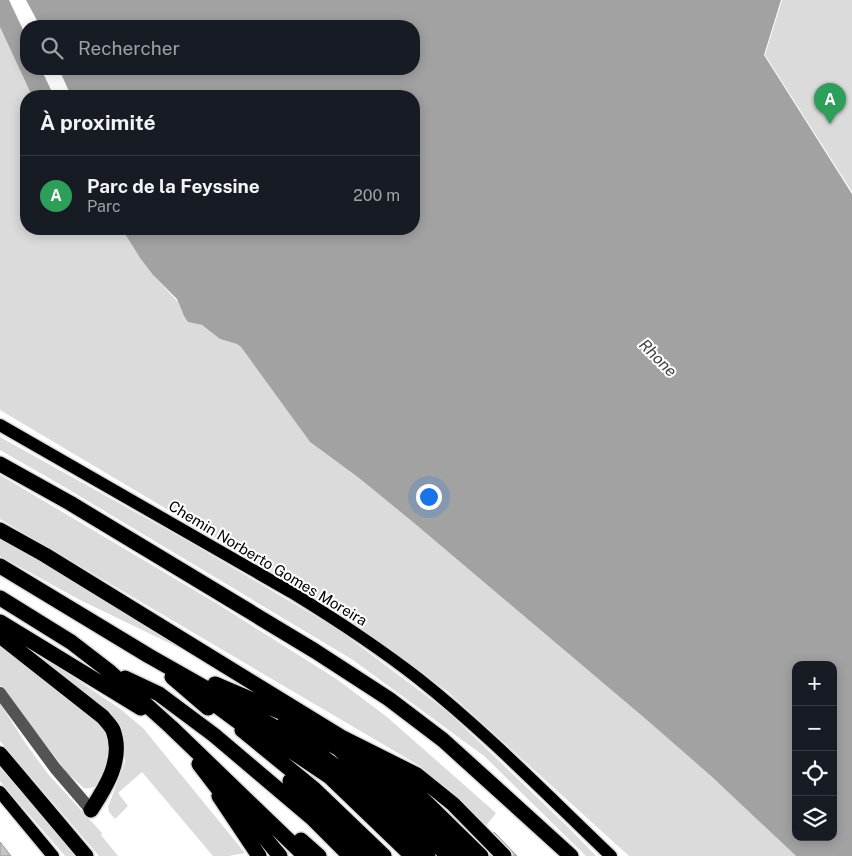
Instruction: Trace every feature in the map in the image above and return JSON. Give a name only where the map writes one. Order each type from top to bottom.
[{"type":"highway","points":[[0,464],[70,503],[273,625],[389,699],[443,740],[570,856]]},
{"type":"highway","points":[[0,530],[45,555],[341,737],[464,856]]},
{"type":"highway","points":[[0,566],[149,656],[308,746],[338,768],[428,856]]},
{"type":"highway","points":[[0,598],[71,642],[110,672],[319,856]]},
{"type":"highway","points":[[0,622],[171,727],[305,856]]},
{"type":"highway","points":[[0,636],[103,717],[112,730],[116,748],[116,760],[106,786],[91,810]]},
{"type":"highway","points":[[149,656],[341,737],[418,775],[453,804],[504,856]]},
{"type":"highway","points":[[149,656],[304,794],[368,856]]},
{"type":"highway","points":[[149,656],[313,788],[384,856]]},
{"type":"highway","points":[[149,656],[322,784],[397,856]]},
{"type":"highway","points":[[149,656],[330,777],[412,856]]},
{"type":"highway","points":[[149,656],[338,748],[448,856]]},
{"type":"highway","points":[[110,672],[159,694],[214,736],[312,818],[350,856]]},
{"type":"highway","points":[[171,727],[260,856]]},
{"type":"highway","points":[[171,727],[268,856]]},
{"type":"highway","points":[[171,727],[280,856]]},
{"type":"highway","points":[[171,727],[291,856]]},
{"type":"highway","points":[[375,753],[481,856]]},
{"type":"highway","points":[[0,754],[86,856]]},
{"type":"highway","points":[[532,820],[561,856]]},
{"type":"main road","name":"Chemin Norberto Gomes Moreira","points":[[0,425],[334,618],[418,678],[444,700],[486,737],[611,856]]},
{"type":"main road","points":[[0,792],[52,856]]},
{"type":"street","points":[[0,693],[50,761],[91,810]]},
{"type":"shaded area","points":[[782,0],[852,0],[852,192],[765,55]]},
{"type":"shaded area","points":[[0,27],[20,70],[20,75],[22,75],[29,90],[20,90],[20,235],[126,235],[153,275],[178,302],[188,322],[202,325],[220,339],[241,347],[310,442],[359,478],[414,523],[648,721],[711,776],[796,856],[629,856],[447,691],[328,605],[0,410]]},
{"type":"shaded area","points":[[0,437],[189,542],[337,629],[448,712],[596,856],[586,856],[484,756],[353,660],[0,450]]},
{"type":"shaded area","points":[[0,475],[216,603],[338,680],[387,717],[496,813],[486,826],[420,766],[0,519]]},
{"type":"shaded area","points":[[0,538],[156,628],[198,657],[78,599],[0,556]]},
{"type":"shaded area","points":[[0,645],[100,724],[109,739],[110,754],[106,771],[97,785],[91,788],[84,788],[68,774],[0,685]]},
{"type":"shaded area","points":[[34,651],[119,708],[143,728],[245,853],[213,856],[142,772],[118,793],[128,806],[115,819],[109,812],[108,807],[125,762],[125,741],[119,727],[33,653]]},
{"type":"shaded area","points":[[0,703],[48,774],[102,833],[101,835],[118,856],[99,856],[0,741]]},
{"type":"shaded area","points":[[0,768],[76,856],[65,856],[0,781]]},
{"type":"water","points":[[0,0],[9,0],[20,23],[20,70],[0,27]]},
{"type":"water","name":"Rhone","points":[[26,0],[781,0],[764,55],[852,194],[852,856],[796,856],[711,776],[648,721],[414,523],[359,478],[310,442],[241,347],[220,339],[202,325],[188,322],[177,299],[153,275],[126,235],[420,235],[420,90],[68,90],[62,75],[420,75],[420,20],[37,20]]},
{"type":"water","points":[[22,75],[44,75],[51,90],[29,90]]},
{"type":"building","points":[[494,832],[517,856],[469,856]]},
{"type":"building","points":[[0,842],[11,856],[0,856]]},
{"type":"place","name":"Parc de la Feyssine","points":[[830,124]]}]
